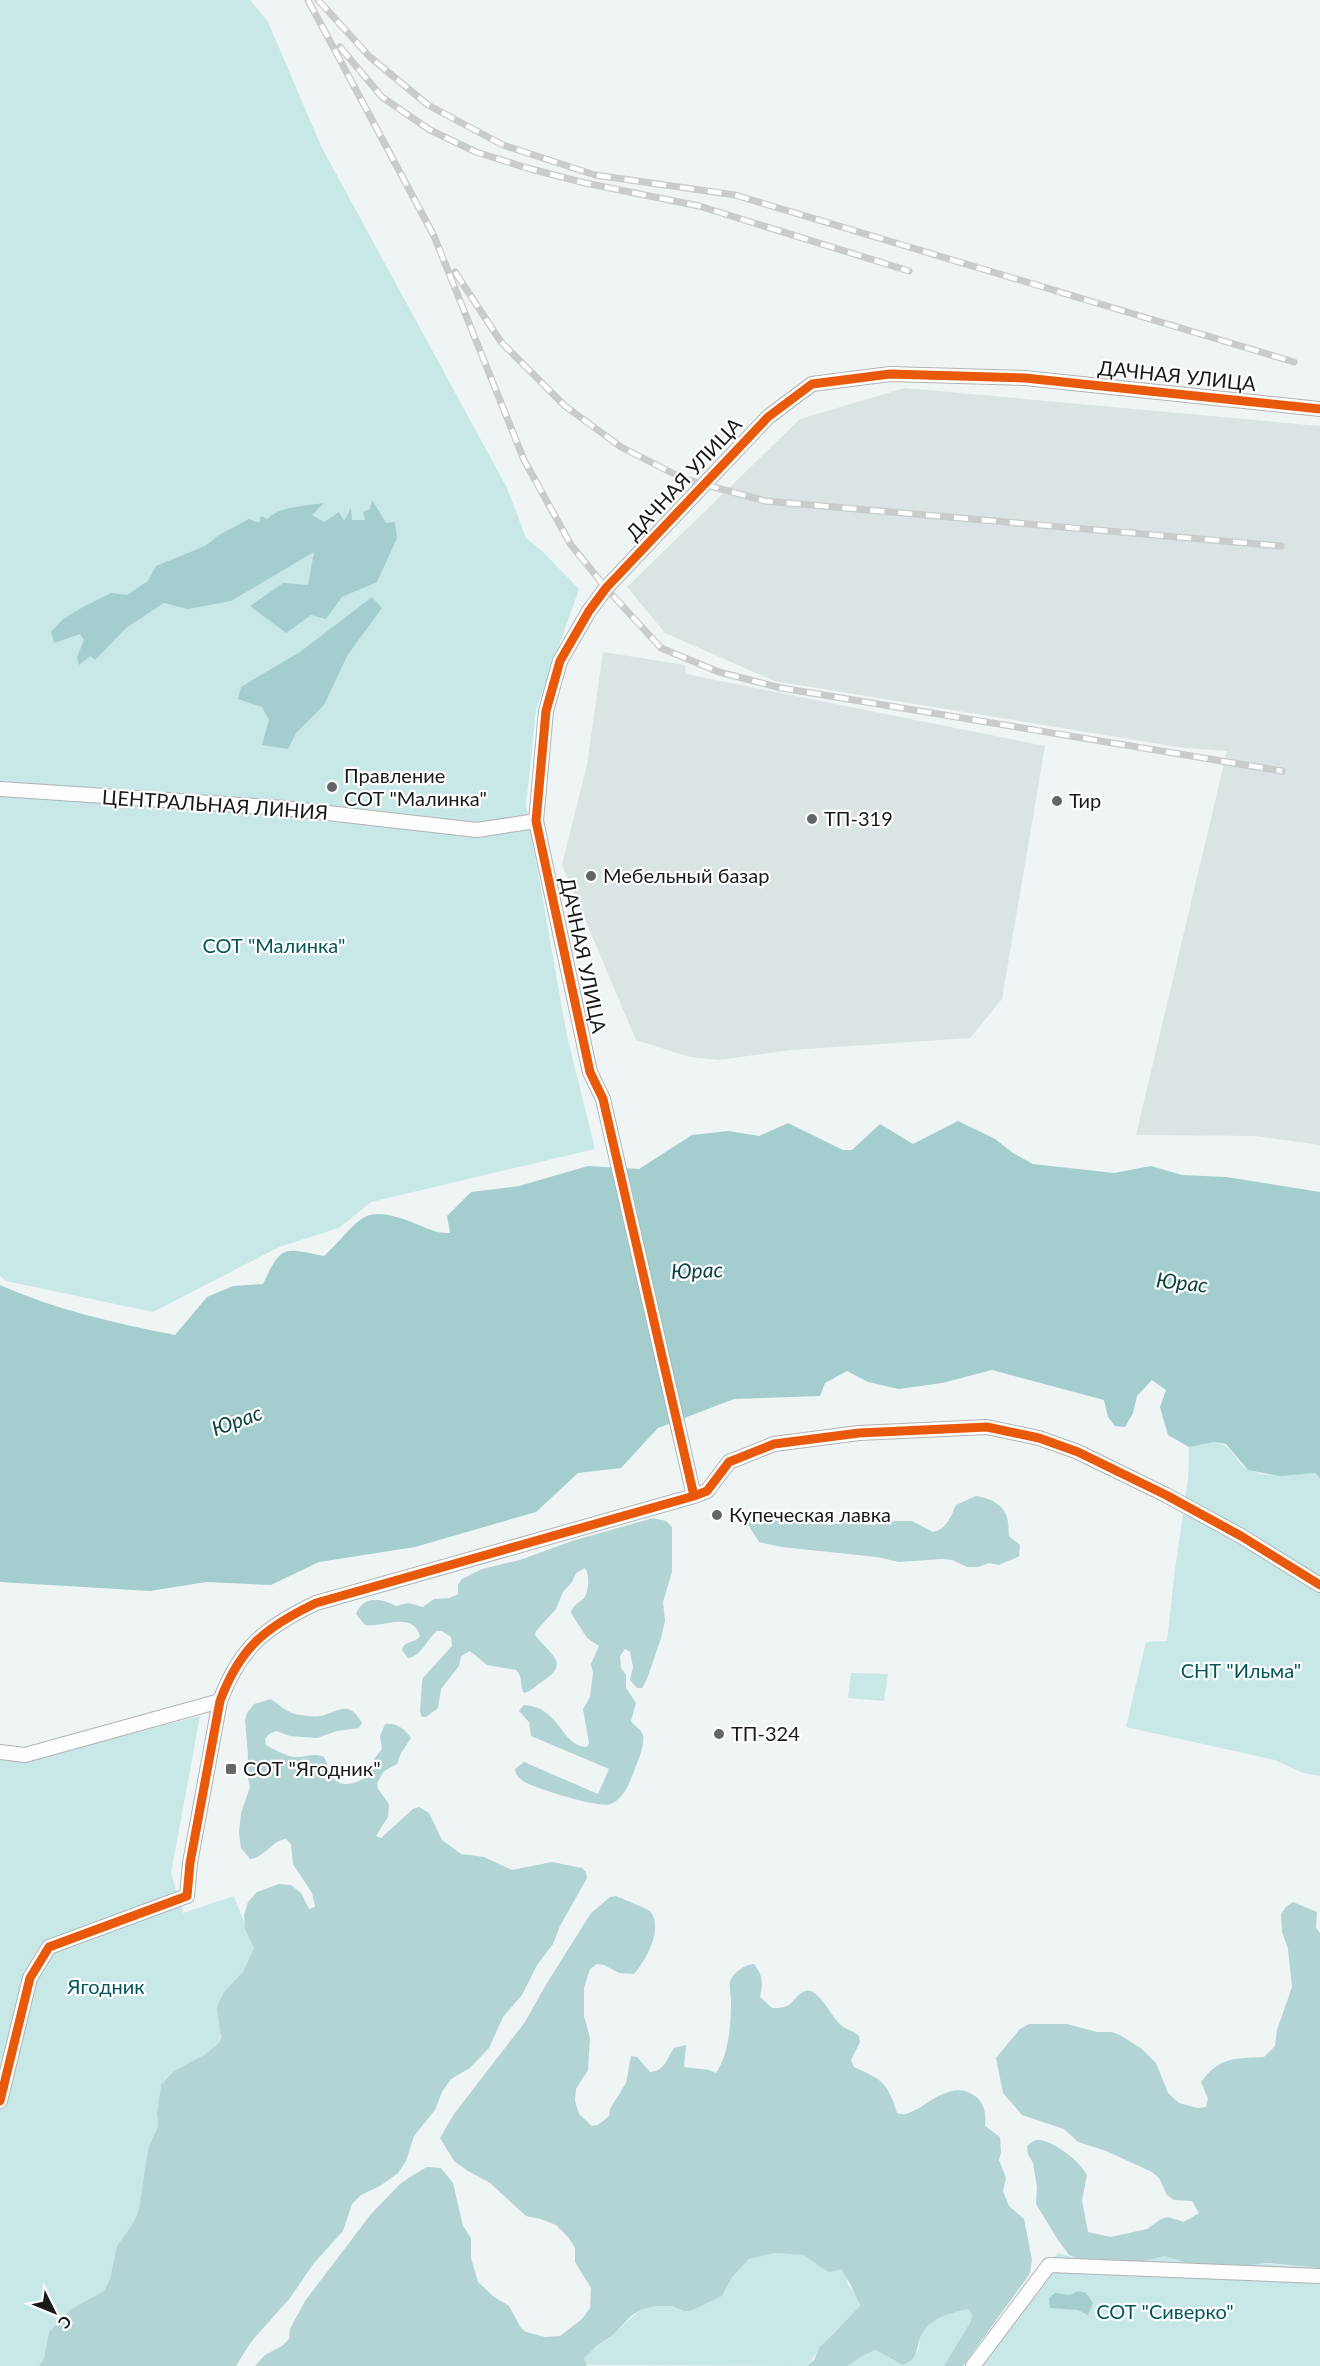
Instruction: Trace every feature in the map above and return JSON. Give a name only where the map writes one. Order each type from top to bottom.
[{"type":"street","name":"ДАЧНАЯ УЛИЦА","points":[[694,1496],[603,1099],[590,1072],[536,821],[546,711],[560,661],[589,611],[606,588],[768,417],[812,384],[890,374],[1024,378],[1320,410]]},
{"type":"street","name":"ЦЕНТРАЛЬНАЯ ЛИНИЯ","points":[[0,789],[284,808],[477,830],[536,821]]},
{"type":"street","points":[[0,2101],[4,2094],[30,1978],[49,1947],[187,1896],[190,1863],[220,1701],[238,1661],[258,1638],[282,1619],[316,1603],[694,1496],[707,1491],[729,1462],[774,1443],[859,1433],[987,1427],[1039,1438],[1078,1452],[1166,1495],[1241,1536],[1320,1585]]},
{"type":"street","points":[[0,1752],[25,1755],[220,1701]]},
{"type":"street","points":[[973,2366],[1048,2265],[1320,2276]]},
{"type":"shaded area","points":[[905,388],[1320,426],[1320,1145],[1255,1136],[1136,1135],[1227,751],[1184,748],[774,681],[665,633],[627,587],[800,419]]},
{"type":"shaded area","points":[[603,652],[685,665],[686,674],[1045,746],[1002,999],[970,1038],[792,1050],[719,1060],[690,1057],[636,1040],[562,865],[587,765]]},
{"type":"shaded area","points":[[976,1496],[992,1501],[1004,1511],[1007,1516],[1009,1536],[1020,1545],[1019,1556],[999,1565],[989,1563],[978,1567],[967,1567],[952,1560],[942,1559],[899,1562],[877,1557],[781,1547],[759,1542],[747,1523],[752,1515],[762,1514],[770,1517],[791,1514],[829,1525],[847,1522],[874,1525],[887,1521],[912,1521],[933,1532],[945,1525],[956,1505]]},
{"type":"shaded area","points":[[653,1518],[666,1521],[672,1527],[672,1572],[663,1602],[665,1621],[647,1679],[642,1688],[637,1688],[630,1680],[633,1667],[630,1652],[625,1649],[620,1656],[621,1668],[626,1675],[626,1688],[636,1703],[631,1721],[642,1733],[643,1743],[628,1785],[620,1798],[611,1804],[594,1804],[540,1788],[523,1781],[515,1769],[524,1762],[598,1794],[609,1769],[531,1736],[529,1722],[519,1711],[524,1705],[536,1707],[546,1712],[571,1741],[587,1747],[589,1743],[583,1709],[590,1697],[593,1673],[591,1664],[599,1646],[587,1638],[571,1613],[587,1591],[588,1579],[585,1568],[576,1573],[563,1592],[556,1609],[536,1631],[535,1635],[556,1659],[555,1670],[550,1676],[524,1693],[520,1676],[516,1670],[487,1665],[470,1651],[461,1656],[459,1666],[441,1689],[438,1708],[426,1717],[422,1717],[420,1712],[423,1678],[452,1646],[451,1637],[442,1631],[437,1631],[417,1654],[408,1658],[402,1650],[405,1645],[420,1636],[416,1628],[404,1622],[365,1625],[356,1614],[359,1608],[373,1600],[385,1601],[396,1606],[408,1603],[423,1607],[434,1599],[450,1598],[458,1594],[458,1585],[462,1579],[482,1569],[520,1560],[572,1541]]},
{"type":"shaded area","points":[[271,1699],[296,1714],[318,1716],[347,1709],[357,1715],[362,1723],[359,1728],[337,1731],[317,1738],[290,1736],[276,1731],[265,1739],[266,1745],[291,1756],[324,1757],[332,1776],[341,1783],[357,1782],[371,1772],[374,1759],[382,1749],[380,1736],[385,1724],[396,1725],[409,1735],[411,1738],[397,1764],[384,1771],[377,1783],[378,1789],[389,1804],[388,1817],[376,1836],[381,1838],[413,1809],[419,1807],[429,1813],[442,1840],[461,1854],[484,1857],[512,1870],[552,1862],[582,1868],[587,1878],[560,1926],[553,1944],[537,1965],[522,1995],[503,2017],[489,2048],[470,2068],[451,2079],[442,2092],[435,2110],[414,2136],[406,2161],[398,2173],[380,2186],[361,2195],[352,2204],[343,2231],[314,2263],[290,2298],[251,2342],[236,2366],[39,2366],[44,2358],[49,2332],[71,2309],[104,2291],[110,2279],[117,2246],[134,2222],[139,2209],[148,2149],[158,2126],[157,2112],[161,2085],[174,2071],[204,2055],[219,2043],[221,2037],[217,2009],[219,2002],[225,1991],[243,1972],[254,1948],[245,1929],[244,1915],[248,1902],[257,1892],[279,1884],[291,1885],[301,1893],[309,1909],[315,1907],[312,1893],[293,1864],[291,1844],[286,1839],[277,1842],[256,1858],[250,1859],[241,1848],[239,1833],[241,1813],[250,1787],[247,1774],[245,1720],[254,1704]]},
{"type":"shaded area","points":[[616,1896],[651,1912],[655,1927],[652,1945],[634,1974],[619,1973],[597,1964],[590,1969],[584,1988],[584,2016],[590,2038],[588,2070],[576,2089],[575,2101],[579,2114],[592,2126],[598,2125],[609,2116],[610,2109],[626,2083],[631,2056],[637,2057],[650,2072],[655,2071],[665,2063],[674,2048],[686,2045],[684,2067],[716,2073],[724,2057],[730,2029],[730,1982],[733,1975],[754,1964],[762,1980],[760,1997],[772,2008],[785,2007],[801,1993],[810,1991],[820,1998],[842,2026],[859,2036],[860,2042],[851,2060],[854,2067],[882,2083],[890,2094],[897,2113],[905,2114],[913,2111],[953,2091],[964,2091],[981,2102],[985,2114],[985,2126],[1000,2137],[999,2160],[1006,2178],[1003,2191],[1009,2206],[1024,2219],[1032,2260],[1030,2273],[963,2366],[944,2366],[971,2321],[972,2314],[968,2309],[931,2323],[922,2334],[914,2357],[908,2363],[902,2365],[876,2350],[847,2366],[807,2366],[814,2360],[820,2347],[860,2306],[841,2269],[830,2272],[804,2255],[774,2253],[749,2259],[732,2277],[722,2296],[690,2311],[672,2306],[654,2306],[632,2315],[613,2335],[584,2358],[587,2366],[255,2366],[265,2355],[282,2346],[289,2339],[290,2329],[305,2301],[371,2214],[400,2184],[427,2167],[441,2168],[453,2183],[463,2226],[471,2238],[471,2258],[478,2282],[493,2296],[509,2306],[521,2328],[526,2332],[545,2337],[560,2336],[582,2319],[590,2308],[591,2288],[575,2262],[575,2248],[568,2237],[556,2225],[526,2216],[490,2183],[454,2161],[440,2138],[454,2114],[525,2022],[591,1913],[610,1897]]},
{"type":"shaded area","points":[[1293,1902],[1317,1912],[1316,1928],[1320,1933],[1320,2268],[1266,2263],[1236,2267],[1195,2265],[1165,2256],[1141,2262],[1108,2264],[1091,2263],[1069,2255],[1036,2204],[1037,2187],[1033,2163],[1027,2146],[1036,2140],[1047,2142],[1060,2149],[1073,2159],[1087,2175],[1082,2200],[1088,2232],[1111,2237],[1147,2229],[1168,2217],[1184,2222],[1199,2213],[1192,2201],[1174,2200],[1167,2195],[1159,2178],[1152,2172],[1106,2151],[1078,2142],[1064,2129],[1022,2115],[1003,2093],[996,2058],[1020,2029],[1029,2024],[1067,2024],[1097,2032],[1112,2032],[1142,2049],[1156,2063],[1168,2093],[1179,2103],[1198,2108],[1206,2107],[1208,2099],[1201,2082],[1215,2067],[1229,2060],[1264,2057],[1275,2046],[1277,2030],[1292,1987],[1281,1914]]},
{"type":"green space","name":"СОТ \"Малинка\"","points":[[0,0],[250,0],[268,22],[321,146],[507,488],[526,538],[579,589],[536,710],[526,805],[567,1036],[595,1149],[371,1202],[339,1228],[279,1247],[153,1312],[6,1281],[0,1275]]},
{"type":"green space","name":"СНТ \"Ильма\"","points":[[1214,1442],[1231,1451],[1244,1467],[1257,1473],[1282,1475],[1315,1473],[1320,1478],[1320,1776],[1303,1773],[1275,1760],[1126,1727],[1146,1642],[1167,1641],[1188,1480],[1189,1447]]},
{"type":"green space","points":[[851,1673],[888,1674],[884,1701],[848,1698]]},
{"type":"green space","name":"Ягодник","points":[[200,1716],[171,1873],[183,1913],[234,1896],[254,1948],[243,1972],[225,1992],[219,2043],[204,2055],[174,2071],[161,2085],[157,2112],[158,2126],[148,2149],[139,2209],[134,2222],[117,2246],[110,2279],[104,2291],[71,2309],[49,2332],[44,2358],[39,2366],[0,2366],[0,1758],[26,1761]]},
{"type":"green space","points":[[774,2253],[804,2255],[825,2270],[841,2269],[846,2273],[848,2285],[856,2294],[860,2306],[830,2336],[807,2366],[586,2365],[584,2358],[587,2354],[642,2310],[659,2304],[679,2309],[722,2296],[732,2277],[749,2259]]},
{"type":"green space","name":"СОТ \"Сиверко\"","points":[[1058,2253],[1091,2263],[1141,2262],[1165,2256],[1236,2267],[1259,2263],[1320,2268],[1320,2366],[965,2366]]},
{"type":"green space","points":[[968,2309],[972,2314],[971,2321],[944,2366],[847,2366],[876,2350],[896,2362],[908,2364],[919,2348],[922,2334],[931,2323],[948,2314]]},
{"type":"water","points":[[372,500],[386,523],[395,522],[397,538],[377,582],[342,597],[326,619],[311,615],[286,633],[250,606],[283,583],[308,585],[314,552],[231,601],[188,609],[164,603],[126,628],[95,660],[90,656],[79,665],[77,657],[84,640],[80,634],[54,643],[51,632],[62,620],[111,593],[127,595],[148,581],[156,566],[205,546],[219,535],[249,519],[259,523],[261,516],[267,519],[286,509],[324,503],[312,515],[324,522],[339,512],[344,521],[351,508],[352,520],[365,520],[363,512],[370,509]]},
{"type":"water","points":[[372,597],[382,608],[347,656],[324,705],[296,733],[288,749],[262,745],[269,720],[262,707],[238,699],[241,687],[300,652]]},
{"type":"water","name":"Юрас","points":[[958,1121],[995,1139],[1013,1153],[1033,1164],[1114,1173],[1151,1166],[1182,1175],[1226,1177],[1320,1192],[1320,1478],[1315,1473],[1279,1476],[1248,1470],[1226,1444],[1214,1442],[1189,1447],[1168,1435],[1160,1407],[1166,1390],[1152,1380],[1137,1396],[1133,1413],[1125,1427],[1115,1426],[1108,1417],[1104,1400],[992,1370],[942,1383],[899,1389],[868,1382],[847,1371],[825,1383],[820,1396],[734,1399],[658,1428],[621,1468],[578,1473],[536,1512],[415,1547],[319,1562],[271,1585],[206,1582],[150,1591],[0,1582],[0,1285],[64,1309],[175,1335],[207,1297],[233,1286],[263,1284],[275,1262],[285,1252],[300,1251],[324,1256],[362,1218],[371,1215],[382,1214],[396,1217],[436,1232],[450,1233],[447,1216],[471,1192],[519,1186],[588,1166],[639,1169],[692,1135],[728,1131],[759,1136],[788,1123],[843,1150],[852,1150],[880,1124],[913,1144]]},
{"type":"water","points":[[1078,2291],[1086,2293],[1093,2303],[1088,2315],[1078,2310],[1050,2308],[1049,2298],[1055,2293],[1070,2295]]},
{"type":"railway","points":[[308,0],[434,236],[524,460],[571,545],[606,588],[661,648],[719,672],[781,688],[1282,771]]},
{"type":"railway","points":[[318,0],[370,57],[428,105],[503,145],[595,175],[735,195],[1294,362]]},
{"type":"railway","points":[[340,47],[382,97],[430,130],[476,152],[585,183],[699,206],[909,271]]},
{"type":"railway","points":[[455,272],[501,342],[565,406],[621,447],[684,479],[765,501],[1281,546]]},
{"type":"cycle path","points":[[694,1496],[603,1099],[590,1072],[536,821],[546,711],[560,661],[589,611],[606,588],[768,417],[812,384],[890,374],[1025,378],[1320,409]]},
{"type":"cycle path","points":[[0,2101],[30,1978],[49,1947],[187,1896],[190,1863],[220,1701],[228,1682],[246,1653],[269,1630],[316,1603],[694,1496],[707,1491],[729,1462],[774,1444],[859,1433],[987,1427],[1039,1438],[1078,1452],[1166,1495],[1241,1536],[1320,1585]]},
{"type":"place","name":"Правление СОТ \"Малинка\"","points":[[332,787]]},
{"type":"place","name":"Тир","points":[[1057,801]]},
{"type":"place","name":"ТП-319","points":[[812,819]]},
{"type":"place","name":"Мебельный базар","points":[[591,876]]},
{"type":"place","name":"Купеческая лавка","points":[[717,1515]]},
{"type":"place","name":"ТП-324","points":[[719,1734]]},
{"type":"place","name":"СОТ \"Ягодник\"","points":[[231,1769]]}]
